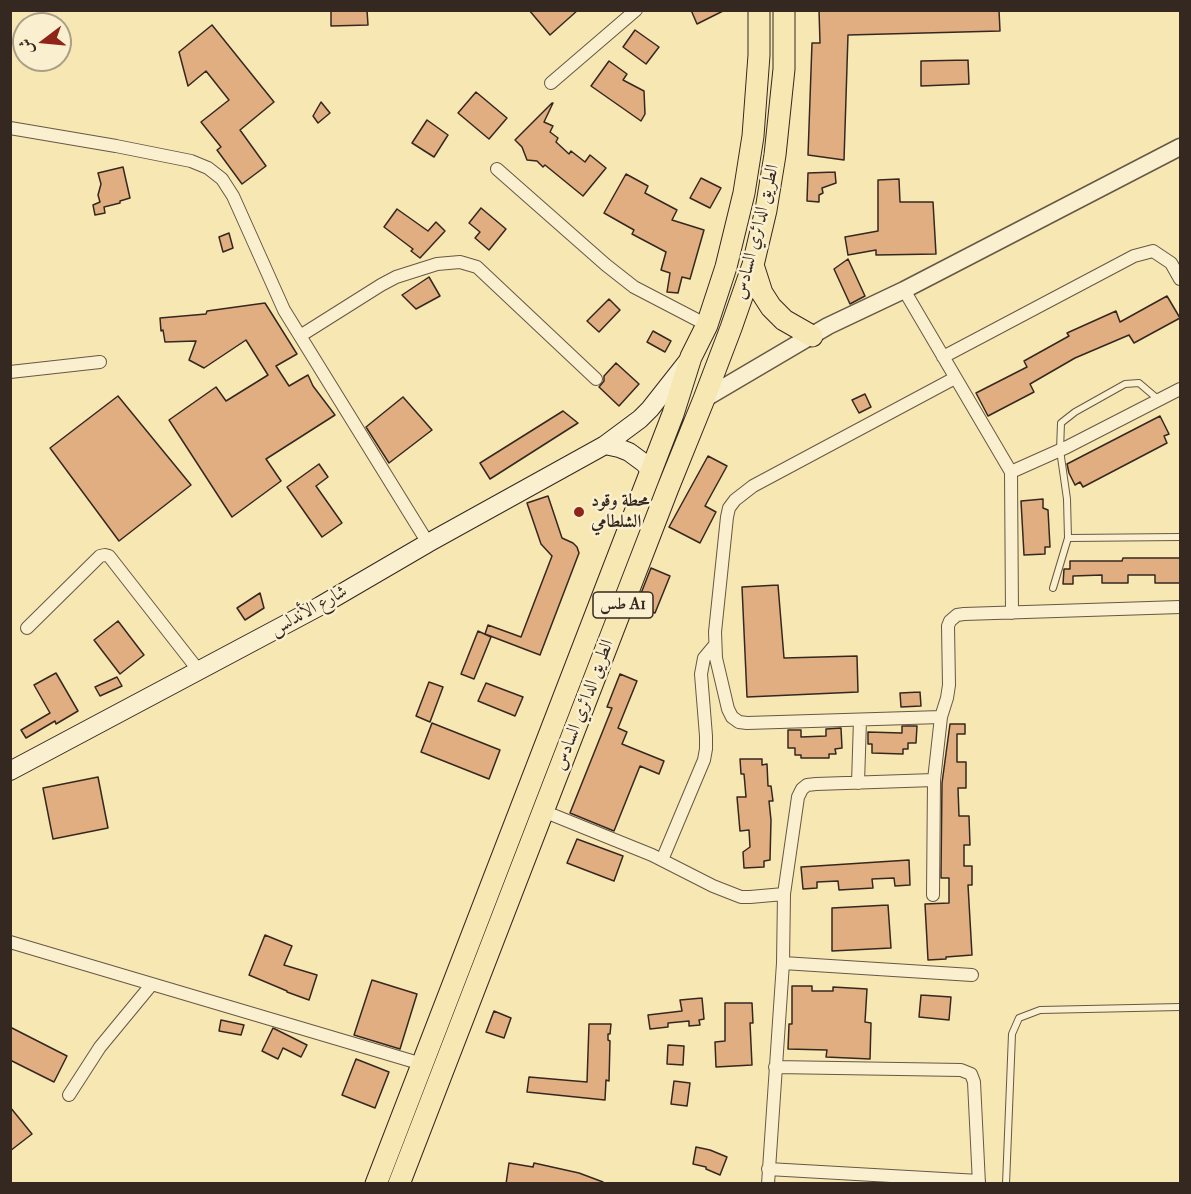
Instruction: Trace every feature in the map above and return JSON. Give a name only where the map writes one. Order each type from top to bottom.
[{"type":"highway","name":"الطريق الدائري السادس","points":[[376,1184],[673,414],[691,357],[707,326],[726,267],[744,193],[757,97],[759,10]]},
{"type":"highway","name":"الطريق الدائري السادس","points":[[399,1184],[704,399],[753,265],[776,155],[784,69],[784,10]]},
{"type":"highway","points":[[753,265],[762,293],[771,307],[784,320],[812,336]]},
{"type":"highway","points":[[409,1098],[429,1107]]},
{"type":"main road","name":"شارع الأندلس","points":[[10,771],[320,606],[605,445],[650,409],[691,357]]},
{"type":"main road","points":[[605,445],[629,452],[651,471]]},
{"type":"street","points":[[551,83],[636,10]]},
{"type":"street","points":[[10,128],[192,161],[208,168],[222,179],[233,196],[284,310],[428,543]]},
{"type":"street","points":[[704,399],[855,313],[904,290],[1180,147]]},
{"type":"street","points":[[498,169],[634,287],[707,326]]},
{"type":"street","points":[[943,357],[1134,256],[1152,251],[1171,262],[1180,279]]},
{"type":"street","points":[[300,336],[396,277],[436,264],[460,262],[477,267],[596,379]]},
{"type":"street","points":[[904,290],[1011,472],[1012,612]]},
{"type":"street","points":[[10,372],[100,362]]},
{"type":"street","points":[[941,717],[739,722],[728,710],[714,646],[727,517],[729,508],[735,500],[753,486],[955,378]]},
{"type":"street","points":[[1011,472],[1180,390]]},
{"type":"street","points":[[27,628],[100,556],[105,555],[109,556],[200,670]]},
{"type":"street","points":[[933,895],[934,780],[941,717],[949,685],[948,626],[950,621],[957,615],[964,614],[1180,607]]},
{"type":"street","points":[[662,860],[704,760],[706,736],[701,674],[704,658],[714,646]]},
{"type":"street","points":[[858,783],[860,720]]},
{"type":"street","points":[[768,1184],[783,963],[784,894],[798,797],[807,785],[934,780]]},
{"type":"street","points":[[543,811],[662,860],[713,886],[741,897],[784,894]]},
{"type":"street","points":[[10,942],[422,1064]]},
{"type":"street","points":[[783,963],[972,975]]},
{"type":"street","points":[[69,1095],[100,1047],[152,984]]},
{"type":"street","points":[[768,1169],[979,1182],[974,1082],[971,1074],[961,1070],[775,1066]]},
{"type":"lane","points":[[1053,588],[1068,538],[1067,498],[1059,450],[1061,423],[1075,412],[1125,384],[1140,382],[1159,400]]},
{"type":"lane","points":[[1068,538],[1180,537]]},
{"type":"lane","points":[[1006,1184],[1012,1034],[1019,1018],[1040,1010],[1180,1007]]},
{"type":"building","points":[[331,10],[367,10],[368,25],[331,26]]},
{"type":"building","points":[[529,10],[578,10],[550,35]]},
{"type":"building","points":[[691,10],[725,10],[697,24]]},
{"type":"building","points":[[819,10],[999,10],[1000,31],[848,35],[844,160],[808,155],[812,43],[820,43]]},
{"type":"building","points":[[212,25],[274,102],[240,130],[266,166],[242,184],[217,150],[221,147],[201,122],[229,100],[206,71],[188,86],[179,52]]},
{"type":"building","points":[[635,30],[659,47],[646,64],[623,47]]},
{"type":"building","points":[[968,60],[969,84],[921,86],[921,61]]},
{"type":"building","points":[[609,61],[627,74],[623,80],[644,91],[645,114],[641,121],[591,86]]},
{"type":"building","points":[[476,92],[507,118],[489,139],[458,113]]},
{"type":"building","points":[[321,102],[330,113],[318,123],[313,116]]},
{"type":"building","points":[[552,103],[544,122],[553,126],[550,132],[558,138],[556,142],[569,154],[571,151],[585,162],[590,155],[606,168],[583,196],[545,165],[543,167],[537,161],[527,160],[522,147],[515,140]]},
{"type":"building","points":[[427,120],[448,135],[434,157],[412,143]]},
{"type":"building","points":[[123,167],[130,198],[104,207],[105,213],[95,215],[93,205],[100,202],[98,195],[101,184],[98,173]]},
{"type":"building","points":[[835,172],[836,183],[822,188],[823,193],[819,195],[819,202],[807,201],[808,173]]},
{"type":"building","points":[[626,174],[648,186],[645,193],[677,210],[672,220],[704,230],[690,279],[682,277],[678,293],[667,292],[670,273],[661,270],[666,252],[632,234],[634,230],[604,213]]},
{"type":"building","points":[[701,178],[721,188],[710,208],[690,198]]},
{"type":"building","points":[[899,179],[900,202],[933,202],[936,254],[876,255],[876,250],[848,255],[845,237],[878,231],[878,180]]},
{"type":"building","points":[[481,208],[506,229],[489,250],[475,238],[480,232],[469,223]]},
{"type":"building","points":[[397,209],[428,231],[436,222],[445,231],[420,258],[411,251],[413,249],[384,227]]},
{"type":"building","points":[[229,233],[233,248],[223,252],[219,237]]},
{"type":"building","points":[[848,259],[865,296],[850,304],[834,269]]},
{"type":"building","points":[[429,277],[440,296],[416,309],[402,295]]},
{"type":"building","points":[[1167,296],[1180,318],[1134,343],[1129,335],[1075,358],[1030,384],[1034,392],[988,416],[976,393],[1027,367],[1024,361],[1069,336],[1067,333],[1116,311],[1120,322]]},
{"type":"building","points":[[609,299],[620,310],[599,332],[587,321]]},
{"type":"building","points":[[265,303],[297,354],[276,366],[289,386],[308,375],[313,386],[335,415],[266,459],[281,481],[232,517],[169,420],[216,387],[226,401],[268,375],[246,340],[204,368],[189,360],[196,341],[165,342],[160,318],[206,314],[207,311]]},
{"type":"building","points":[[653,331],[671,341],[665,352],[647,342]]},
{"type":"building","points":[[616,363],[639,384],[619,406],[599,387],[604,381],[604,376]]},
{"type":"building","points":[[865,394],[871,407],[859,413],[852,400]]},
{"type":"building","points":[[118,396],[191,485],[119,541],[50,448]]},
{"type":"building","points":[[403,397],[432,430],[389,463],[366,427]]},
{"type":"building","points":[[563,411],[578,423],[490,479],[480,463]]},
{"type":"building","points":[[1160,416],[1169,434],[1164,436],[1167,443],[1083,487],[1080,482],[1075,485],[1067,464]]},
{"type":"building","points":[[708,456],[727,466],[705,506],[716,512],[700,543],[669,527]]},
{"type":"building","points":[[319,464],[328,477],[316,486],[342,523],[322,537],[287,487]]},
{"type":"building","points":[[548,496],[562,538],[573,543],[579,553],[540,655],[485,634],[488,625],[521,637],[552,556],[541,544],[527,503]]},
{"type":"building","points":[[1043,499],[1043,508],[1048,510],[1050,547],[1045,547],[1045,554],[1024,555],[1021,501]]},
{"type":"building","points":[[1123,558],[1180,558],[1180,583],[1155,583],[1155,575],[1128,575],[1128,583],[1102,583],[1102,575],[1073,576],[1073,584],[1063,584],[1064,569],[1070,569],[1070,561],[1122,561]]},
{"type":"building","points":[[651,568],[670,576],[655,613],[636,606]]},
{"type":"building","points":[[778,585],[784,658],[857,656],[858,692],[747,697],[742,587]]},
{"type":"building","points":[[260,593],[264,608],[245,620],[237,608]]},
{"type":"building","points":[[118,621],[144,655],[120,674],[94,640]]},
{"type":"building","points":[[478,631],[491,637],[474,679],[461,674]]},
{"type":"building","points":[[56,673],[78,711],[26,738],[21,730],[50,713],[34,685]]},
{"type":"building","points":[[620,674],[637,681],[618,728],[627,732],[622,744],[664,761],[659,774],[640,766],[614,831],[570,813],[612,708],[607,707]]},
{"type":"building","points":[[117,677],[122,686],[100,696],[95,687]]},
{"type":"building","points":[[429,682],[443,687],[430,722],[416,716]]},
{"type":"building","points":[[486,683],[523,697],[515,716],[478,701]]},
{"type":"building","points":[[920,692],[921,706],[901,707],[900,693]]},
{"type":"building","points":[[432,723],[500,750],[489,779],[421,752]]},
{"type":"building","points":[[950,724],[965,724],[965,734],[957,734],[957,762],[966,762],[966,788],[958,788],[959,816],[969,816],[970,845],[964,845],[964,866],[972,866],[972,885],[968,885],[972,955],[928,960],[925,904],[949,903],[949,878],[941,878],[941,875],[942,783]]},
{"type":"building","points":[[902,726],[917,726],[916,743],[908,743],[908,749],[903,749],[903,754],[872,753],[872,744],[868,744],[868,732],[902,733]]},
{"type":"building","points":[[841,728],[842,748],[835,749],[836,754],[829,754],[829,758],[801,758],[801,755],[795,755],[795,748],[788,748],[788,730],[801,730],[801,737],[826,736],[826,729]]},
{"type":"building","points":[[740,759],[762,759],[762,765],[767,764],[768,786],[771,786],[773,801],[769,801],[770,860],[764,861],[764,867],[744,868],[743,852],[750,847],[749,830],[740,831],[737,797],[746,797]]},
{"type":"building","points":[[98,777],[108,828],[53,839],[43,788]]},
{"type":"building","points":[[577,839],[623,856],[614,881],[567,863]]},
{"type":"building","points":[[909,860],[910,885],[895,886],[894,878],[872,879],[873,888],[839,890],[838,881],[817,882],[817,888],[803,889],[801,867]]},
{"type":"building","points":[[888,905],[891,948],[832,951],[832,908]]},
{"type":"building","points":[[265,935],[292,946],[284,965],[317,975],[309,1000],[249,975]]},
{"type":"building","points":[[372,980],[417,994],[400,1049],[354,1035]]},
{"type":"building","points":[[792,986],[812,986],[812,991],[833,991],[833,987],[867,989],[865,1022],[871,1023],[870,1059],[826,1057],[827,1050],[788,1049],[789,1024],[792,1024]]},
{"type":"building","points":[[921,995],[951,997],[949,1020],[919,1017]]},
{"type":"building","points":[[702,998],[704,1019],[699,1020],[700,1025],[689,1026],[689,1021],[668,1023],[668,1027],[650,1029],[648,1015],[682,1011],[680,1000]]},
{"type":"building","points":[[725,1003],[752,1003],[753,1023],[750,1023],[752,1065],[716,1067],[715,1042],[725,1041]]},
{"type":"building","points":[[494,1011],[511,1018],[504,1038],[486,1032]]},
{"type":"building","points":[[221,1020],[244,1025],[241,1035],[219,1031]]},
{"type":"building","points":[[589,1024],[611,1024],[610,1034],[608,1034],[610,1041],[609,1081],[606,1080],[605,1100],[527,1092],[529,1077],[587,1082]]},
{"type":"building","points":[[10,1027],[67,1056],[54,1082],[10,1060]]},
{"type":"building","points":[[273,1028],[307,1045],[301,1057],[283,1048],[278,1059],[262,1051]]},
{"type":"building","points":[[668,1045],[684,1046],[683,1065],[667,1064]]},
{"type":"building","points":[[356,1059],[389,1072],[375,1108],[342,1095]]},
{"type":"building","points":[[674,1081],[690,1083],[687,1106],[671,1104]]},
{"type":"building","points":[[10,1107],[32,1134],[10,1151]]},
{"type":"building","points":[[696,1147],[727,1157],[720,1175],[706,1167],[693,1164]]},
{"type":"building","points":[[509,1163],[533,1167],[534,1163],[579,1173],[603,1182],[603,1184],[506,1184]]},
{"type":"place","name":"محطة وقود الشلطامي","points":[[579,512]]}]
